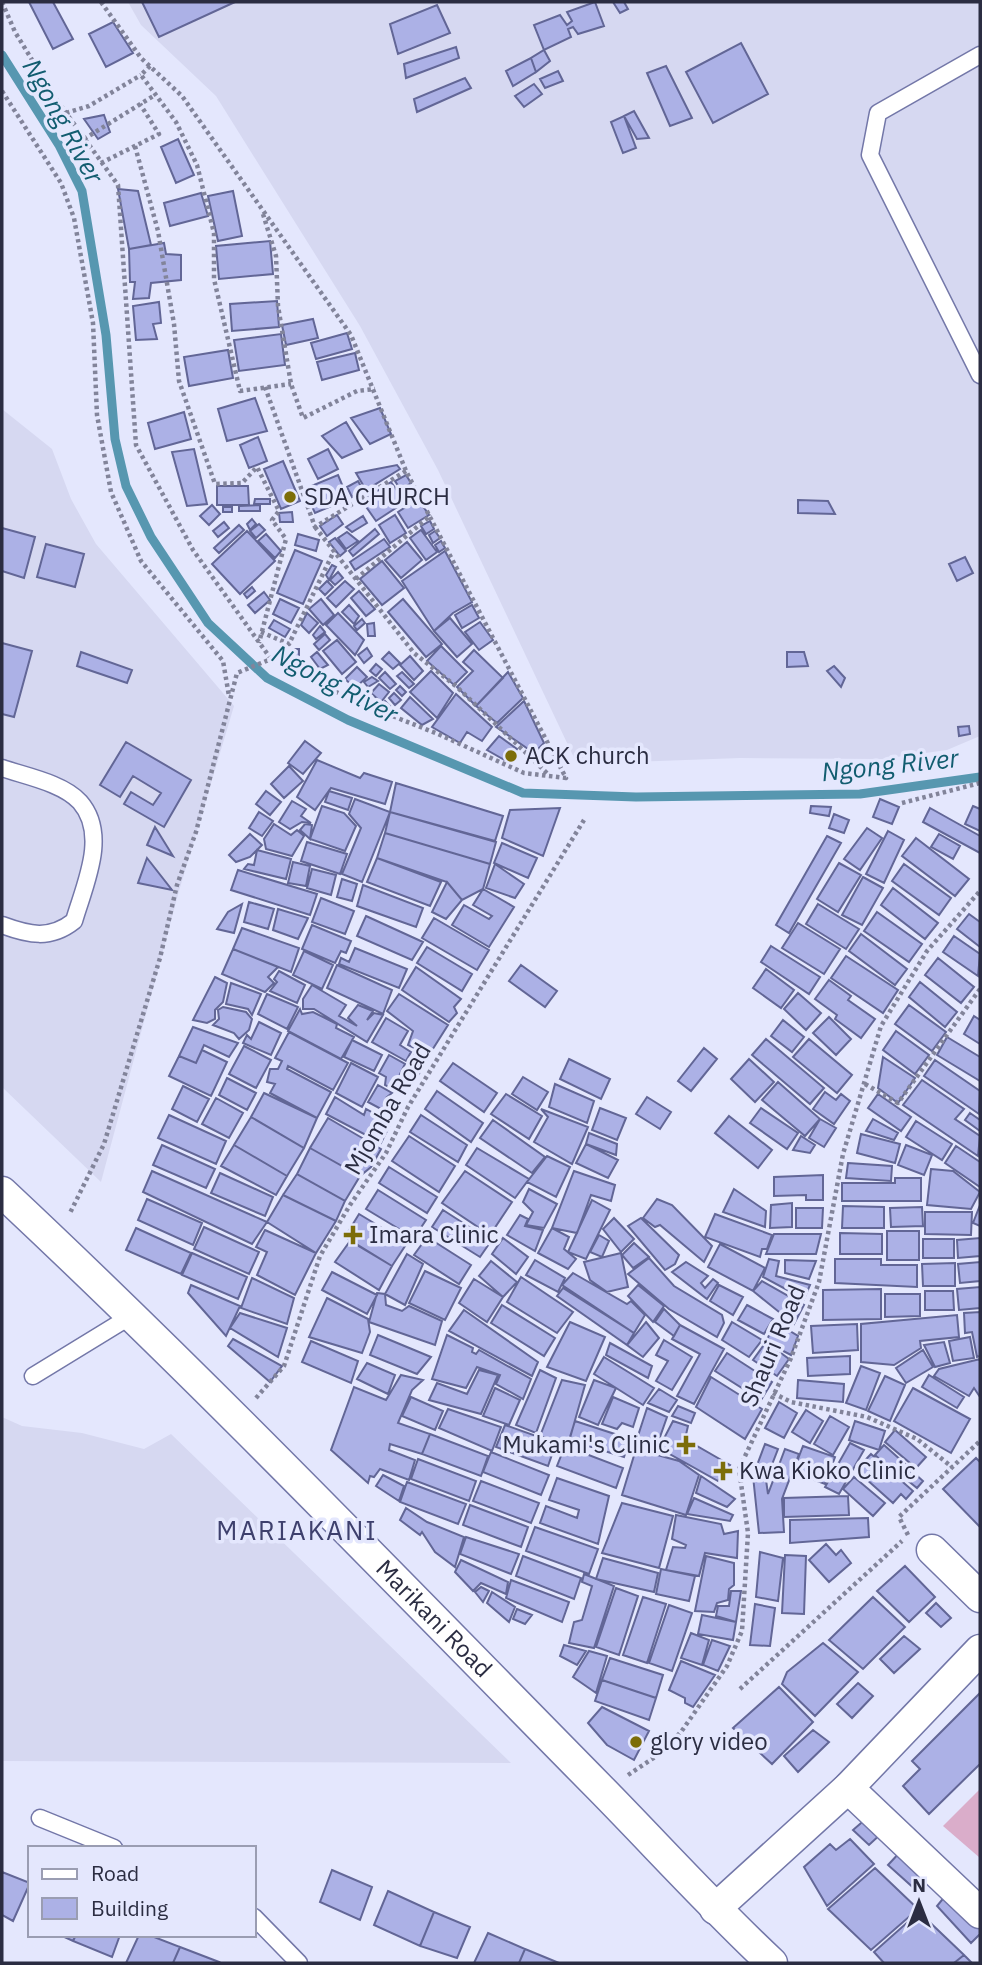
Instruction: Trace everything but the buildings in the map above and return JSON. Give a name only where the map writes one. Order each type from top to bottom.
[{"type":"street","name":"Marikani Road","points":[[2,1192],[236,1419],[602,1790],[715,1909],[772,1963]]},
{"type":"street","points":[[932,1550],[980,1597]]},
{"type":"street","points":[[715,1909],[848,1788],[980,1650]]},
{"type":"street","points":[[848,1788],[980,1913]]},
{"type":"lane","points":[[980,55],[878,113],[870,155],[980,375]]},
{"type":"lane","points":[[2,768],[56,787],[80,802],[91,822],[94,852],[74,921],[50,935],[24,933],[2,925]]},
{"type":"lane","points":[[33,1376],[131,1316]]},
{"type":"lane","points":[[40,1818],[109,1846]]},
{"type":"lane","points":[[256,1919],[299,1963]]},
{"type":"path","points":[[2,2],[15,32],[66,113],[118,185],[136,445],[193,550],[258,644],[271,659],[352,700],[438,734],[524,774],[566,778],[406,471],[351,335],[183,96],[150,66],[101,2]]},
{"type":"path","points":[[66,113],[89,106],[141,75],[150,66]]},
{"type":"path","points":[[141,75],[176,122],[197,165],[214,233],[214,279],[240,391],[290,384]]},
{"type":"path","points":[[2,91],[61,183],[75,218],[93,323],[97,415],[111,492],[141,561],[223,660],[230,704]]},
{"type":"path","points":[[84,139],[156,94]]},
{"type":"path","points":[[102,163],[159,134],[140,104]]},
{"type":"path","points":[[135,146],[158,231],[174,324],[179,381],[215,484],[242,483],[257,467],[279,511],[272,520],[286,538],[258,644]]},
{"type":"path","points":[[261,209],[276,256],[278,306],[290,384],[303,418],[357,391],[374,389]]},
{"type":"path","points":[[265,387],[315,527],[414,653],[457,687],[550,776]]},
{"type":"path","points":[[315,527],[406,471]]},
{"type":"path","points":[[356,579],[431,515]]},
{"type":"path","points":[[261,632],[289,644],[334,551]]},
{"type":"path","points":[[56,1243],[104,1144],[237,673],[271,659]]},
{"type":"path","points":[[902,803],[980,783]]},
{"type":"path","name":"Mjomba Road","points":[[236,1419],[284,1366],[320,1256],[350,1205],[386,1153],[408,1107],[584,820]]},
{"type":"path","name":"Shauri Road","points":[[636,1771],[681,1732],[727,1666],[742,1632],[748,1533],[739,1469],[791,1358],[819,1282],[843,1154],[881,1026],[927,951],[980,891]]},
{"type":"path","points":[[865,1084],[898,1103],[980,989]]},
{"type":"path","points":[[773,1392],[791,1402],[867,1417],[917,1439],[952,1467]]},
{"type":"path","points":[[740,1689],[909,1535],[899,1517],[980,1441]]},
{"type":"shaded area","points":[[128,2],[980,2],[980,736],[947,750],[882,759],[740,758],[577,764],[438,470],[360,326],[216,96],[141,25]]},
{"type":"shaded area","points":[[2,409],[52,449],[71,499],[96,544],[234,706],[179,891],[101,1182],[2,1087]]},
{"type":"shaded area","points":[[2,1417],[22,1426],[82,1433],[144,1449],[171,1434],[511,1763],[2,1761]]},
{"type":"shaded area","points":[[980,1789],[980,1858],[943,1826]]},
{"type":"waterway","name":"Ngong River","points":[[2,55],[59,145],[82,191],[106,335],[115,439],[126,486],[151,537],[208,623],[267,678],[348,720],[523,793],[636,797],[860,794],[980,777]]},
{"type":"place","name":"SDA CHURCH","points":[[290,497]]},
{"type":"place","name":"ACK church","points":[[511,756]]},
{"type":"place","name":"Imara Clinic","points":[[353,1235]]},
{"type":"place","name":"Mukami's Clinic","points":[[686,1445]]},
{"type":"place","name":"Kwa Kioko Clinic","points":[[723,1471]]},
{"type":"place","name":"glory video","points":[[636,1742]]},
{"type":"district","name":"MARIAKANI","points":[[297,1531]]}]
